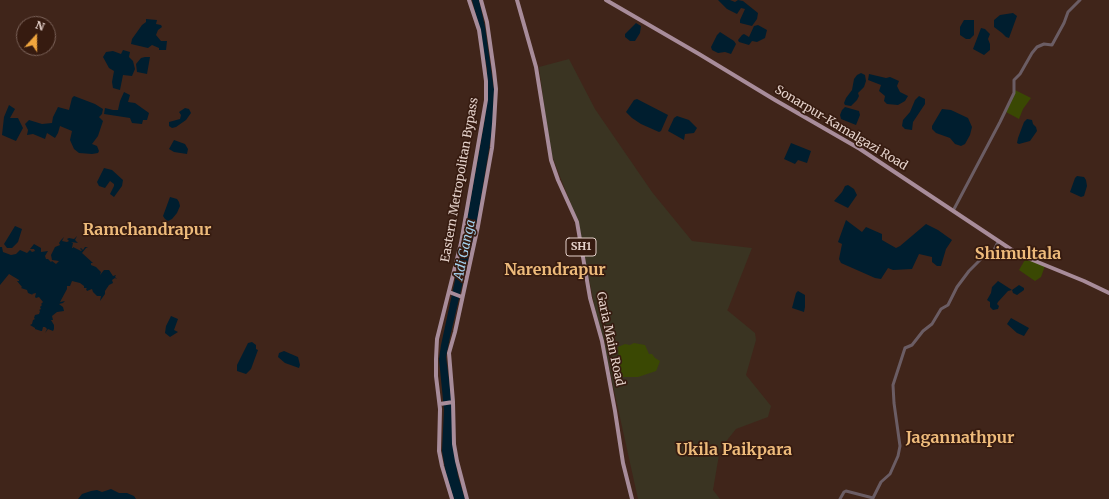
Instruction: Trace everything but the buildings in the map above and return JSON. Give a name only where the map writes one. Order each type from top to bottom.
[{"type":"main road","name":"Eastern Metropolitan Bypass","points":[[452,499],[439,451],[442,404],[435,369],[437,346],[461,243],[486,100],[486,73],[479,30],[469,0]]},
{"type":"main road","name":"Eastern Metropolitan Bypass","points":[[467,499],[454,444],[449,353],[478,226],[492,148],[496,89],[487,22],[481,0]]},
{"type":"main road","name":"Garia Main Road","points":[[518,0],[538,76],[551,160],[558,180],[577,222],[590,298],[602,341],[623,463],[632,499]]},
{"type":"main road","name":"Sonarpur-Kamalgazi Road","points":[[606,0],[774,100],[860,149],[1018,254],[1084,280],[1109,293]]},
{"type":"main road","points":[[449,292],[462,297]]},
{"type":"main road","points":[[442,404],[452,402]]},
{"type":"street","points":[[953,210],[1014,93],[1014,80],[1020,74],[1037,47],[1044,44],[1052,45],[1068,12],[1080,0]]},
{"type":"street","points":[[840,499],[846,491],[873,498],[881,482],[890,474],[898,456],[900,446],[893,385],[905,348],[912,345],[923,331],[932,324],[941,309],[948,305],[957,287],[969,271],[981,259],[993,252],[998,242]]},
{"type":"shaded area","points":[[569,59],[595,109],[652,192],[692,241],[752,248],[727,310],[755,333],[756,340],[746,375],[771,406],[768,417],[736,429],[720,449],[713,490],[720,499],[638,499],[604,345],[605,342],[598,323],[580,234],[574,212],[552,156],[546,120],[539,67]]},
{"type":"green space","points":[[1015,90],[1031,98],[1023,109],[1019,119],[1006,112]]},
{"type":"green space","points":[[1026,258],[1045,266],[1041,277],[1035,281],[1019,270]]},
{"type":"green space","points":[[634,343],[645,345],[649,354],[652,354],[660,361],[657,369],[656,371],[638,377],[620,377],[618,347],[625,344],[630,345]]},
{"type":"water","name":"Adi Ganga","points":[[472,0],[479,0],[485,27],[494,90],[493,125],[477,222],[446,357],[452,403],[453,446],[458,476],[465,499],[454,499],[446,474],[442,451],[444,410],[439,359],[462,248],[485,118],[487,69],[480,30]]},
{"type":"water","points":[[718,0],[730,0],[735,2],[738,0],[743,1],[758,13],[757,19],[752,26],[740,23],[745,9],[741,8],[737,14],[727,9]]},
{"type":"water","points":[[1013,13],[1017,16],[1009,38],[994,27],[994,20],[1000,15]]},
{"type":"water","points":[[146,19],[157,20],[156,24],[161,25],[162,27],[158,30],[156,35],[161,41],[167,41],[166,50],[159,50],[159,48],[152,45],[148,48],[131,44],[132,39],[146,22]]},
{"type":"water","points":[[964,20],[974,20],[974,35],[970,39],[966,39],[960,35],[960,27]]},
{"type":"water","points":[[636,23],[641,26],[640,33],[635,41],[630,41],[625,37],[625,34]]},
{"type":"water","points":[[758,25],[767,30],[765,38],[757,42],[752,41],[749,45],[739,42],[738,40],[742,35],[744,34],[749,37],[754,26]]},
{"type":"water","points":[[981,28],[985,29],[990,34],[988,39],[990,50],[984,55],[973,49]]},
{"type":"water","points":[[720,32],[736,44],[731,54],[725,52],[718,53],[712,50],[711,47]]},
{"type":"water","points":[[123,50],[130,52],[129,57],[133,61],[135,69],[132,76],[123,75],[120,90],[113,88],[112,82],[114,71],[109,68],[103,57],[106,52],[113,51],[121,54]]},
{"type":"water","points":[[150,57],[147,74],[137,72],[136,64],[141,58]]},
{"type":"water","points":[[861,73],[865,75],[866,81],[864,87],[858,93],[859,96],[857,100],[851,106],[845,105],[844,103],[846,98],[852,90],[854,79]]},
{"type":"water","points":[[869,74],[886,78],[890,77],[899,81],[897,86],[900,92],[908,96],[905,101],[898,105],[887,104],[884,101],[885,96],[879,91],[881,85],[868,80]]},
{"type":"water","points":[[124,92],[130,95],[128,102],[135,103],[149,113],[147,120],[143,120],[142,124],[132,123],[130,118],[104,114],[105,108],[118,110]]},
{"type":"water","points":[[74,96],[95,104],[103,109],[102,114],[99,117],[103,121],[98,136],[92,144],[97,146],[99,151],[98,153],[79,153],[74,149],[70,140],[72,131],[60,126],[55,138],[47,133],[45,139],[33,134],[27,135],[28,130],[25,124],[29,120],[42,124],[52,123],[58,107],[69,110],[72,98]]},
{"type":"water","points":[[919,96],[925,99],[925,104],[913,122],[912,130],[905,129],[902,126],[903,120],[910,112],[915,100]]},
{"type":"water","points":[[637,99],[668,115],[661,131],[659,132],[641,124],[626,112],[634,100]]},
{"type":"water","points":[[9,105],[15,109],[10,118],[18,118],[23,128],[16,141],[2,135],[4,117]]},
{"type":"water","points":[[845,107],[859,111],[860,115],[856,125],[841,119],[840,115]]},
{"type":"water","points":[[185,108],[189,109],[191,113],[186,120],[176,127],[172,128],[169,126],[169,122],[180,119],[181,115],[179,112]]},
{"type":"water","points":[[942,109],[951,110],[968,118],[972,127],[965,144],[961,146],[955,144],[950,138],[936,133],[932,129],[932,126]]},
{"type":"water","points":[[677,116],[689,120],[697,128],[694,133],[685,134],[684,140],[668,131],[674,118]]},
{"type":"water","points":[[1027,119],[1032,120],[1037,131],[1030,141],[1019,144],[1017,143],[1018,138],[1024,122]]},
{"type":"water","points":[[174,140],[185,144],[188,149],[187,154],[174,152],[169,149]]},
{"type":"water","points":[[791,143],[811,151],[807,163],[798,160],[795,164],[784,159]]},
{"type":"water","points":[[104,168],[112,170],[123,180],[122,186],[114,197],[110,194],[114,184],[110,181],[105,188],[99,186],[97,182]]},
{"type":"water","points":[[1077,176],[1084,177],[1086,180],[1087,186],[1084,196],[1081,197],[1070,192]]},
{"type":"water","points":[[848,185],[854,189],[857,195],[848,208],[834,201],[845,186]]},
{"type":"water","points":[[170,197],[177,199],[180,206],[177,213],[168,221],[163,216]]},
{"type":"water","points":[[846,220],[862,232],[866,227],[882,234],[882,240],[896,248],[926,224],[952,240],[946,249],[941,266],[937,266],[932,262],[932,257],[919,254],[912,269],[893,270],[888,268],[881,279],[875,278],[841,263],[839,259],[842,244],[838,242]]},
{"type":"water","points":[[15,226],[22,229],[18,242],[12,248],[7,248],[4,244]]},
{"type":"water","points":[[77,236],[75,240],[78,243],[71,242],[73,243],[72,248],[73,247],[81,251],[81,248],[83,250],[85,247],[88,247],[82,253],[93,263],[91,263],[91,265],[96,267],[101,272],[100,275],[104,270],[109,270],[113,276],[116,275],[115,277],[117,279],[115,278],[112,280],[113,283],[109,285],[100,301],[101,296],[97,296],[92,289],[87,291],[87,288],[84,288],[84,286],[80,283],[72,281],[70,286],[67,286],[67,289],[60,302],[65,301],[59,304],[63,307],[64,311],[57,312],[52,316],[53,320],[51,320],[54,325],[54,329],[53,331],[48,329],[45,333],[47,329],[45,327],[43,327],[41,331],[30,325],[35,319],[35,315],[39,314],[41,304],[43,302],[39,297],[35,297],[36,293],[32,294],[33,295],[28,293],[27,290],[21,288],[22,287],[17,281],[19,280],[9,274],[0,285],[0,247],[2,247],[3,252],[11,255],[16,254],[20,250],[27,253],[30,250],[32,252],[35,251],[34,249],[30,249],[34,244],[41,248],[41,252],[48,251],[45,256],[46,259],[56,264],[59,261],[52,260],[51,255],[55,247],[60,245],[59,243],[64,237],[62,241],[67,242],[69,241],[67,239],[74,239]]},
{"type":"water","points":[[998,281],[1012,290],[1008,291],[998,302],[998,309],[993,310],[990,307],[990,302],[987,300],[991,293],[992,287]]},
{"type":"water","points":[[1019,285],[1024,288],[1024,290],[1017,295],[1013,293],[1012,290]]},
{"type":"water","points":[[798,291],[805,295],[804,312],[792,308],[796,293]]},
{"type":"water","points":[[171,316],[178,319],[174,330],[178,332],[170,337],[165,333],[166,326]]},
{"type":"water","points":[[1011,318],[1029,328],[1024,336],[1017,333],[1007,324]]},
{"type":"water","points":[[252,342],[256,345],[256,349],[258,350],[251,369],[246,374],[237,371],[237,365],[248,343]]},
{"type":"water","points":[[284,351],[298,357],[300,365],[299,368],[285,363],[278,357],[279,353]]},
{"type":"water","points":[[111,489],[119,493],[127,493],[134,496],[136,499],[78,499],[82,494],[91,491],[97,490],[102,492]]},
{"type":"district","name":"Ramchandrapur","points":[[147,230]]},
{"type":"district","name":"Shimultala","points":[[1018,254]]},
{"type":"district","name":"Narendrapur","points":[[555,270]]},
{"type":"district","name":"Jagannathpur","points":[[960,438]]},
{"type":"district","name":"Ukila Paikpara","points":[[734,450]]}]
